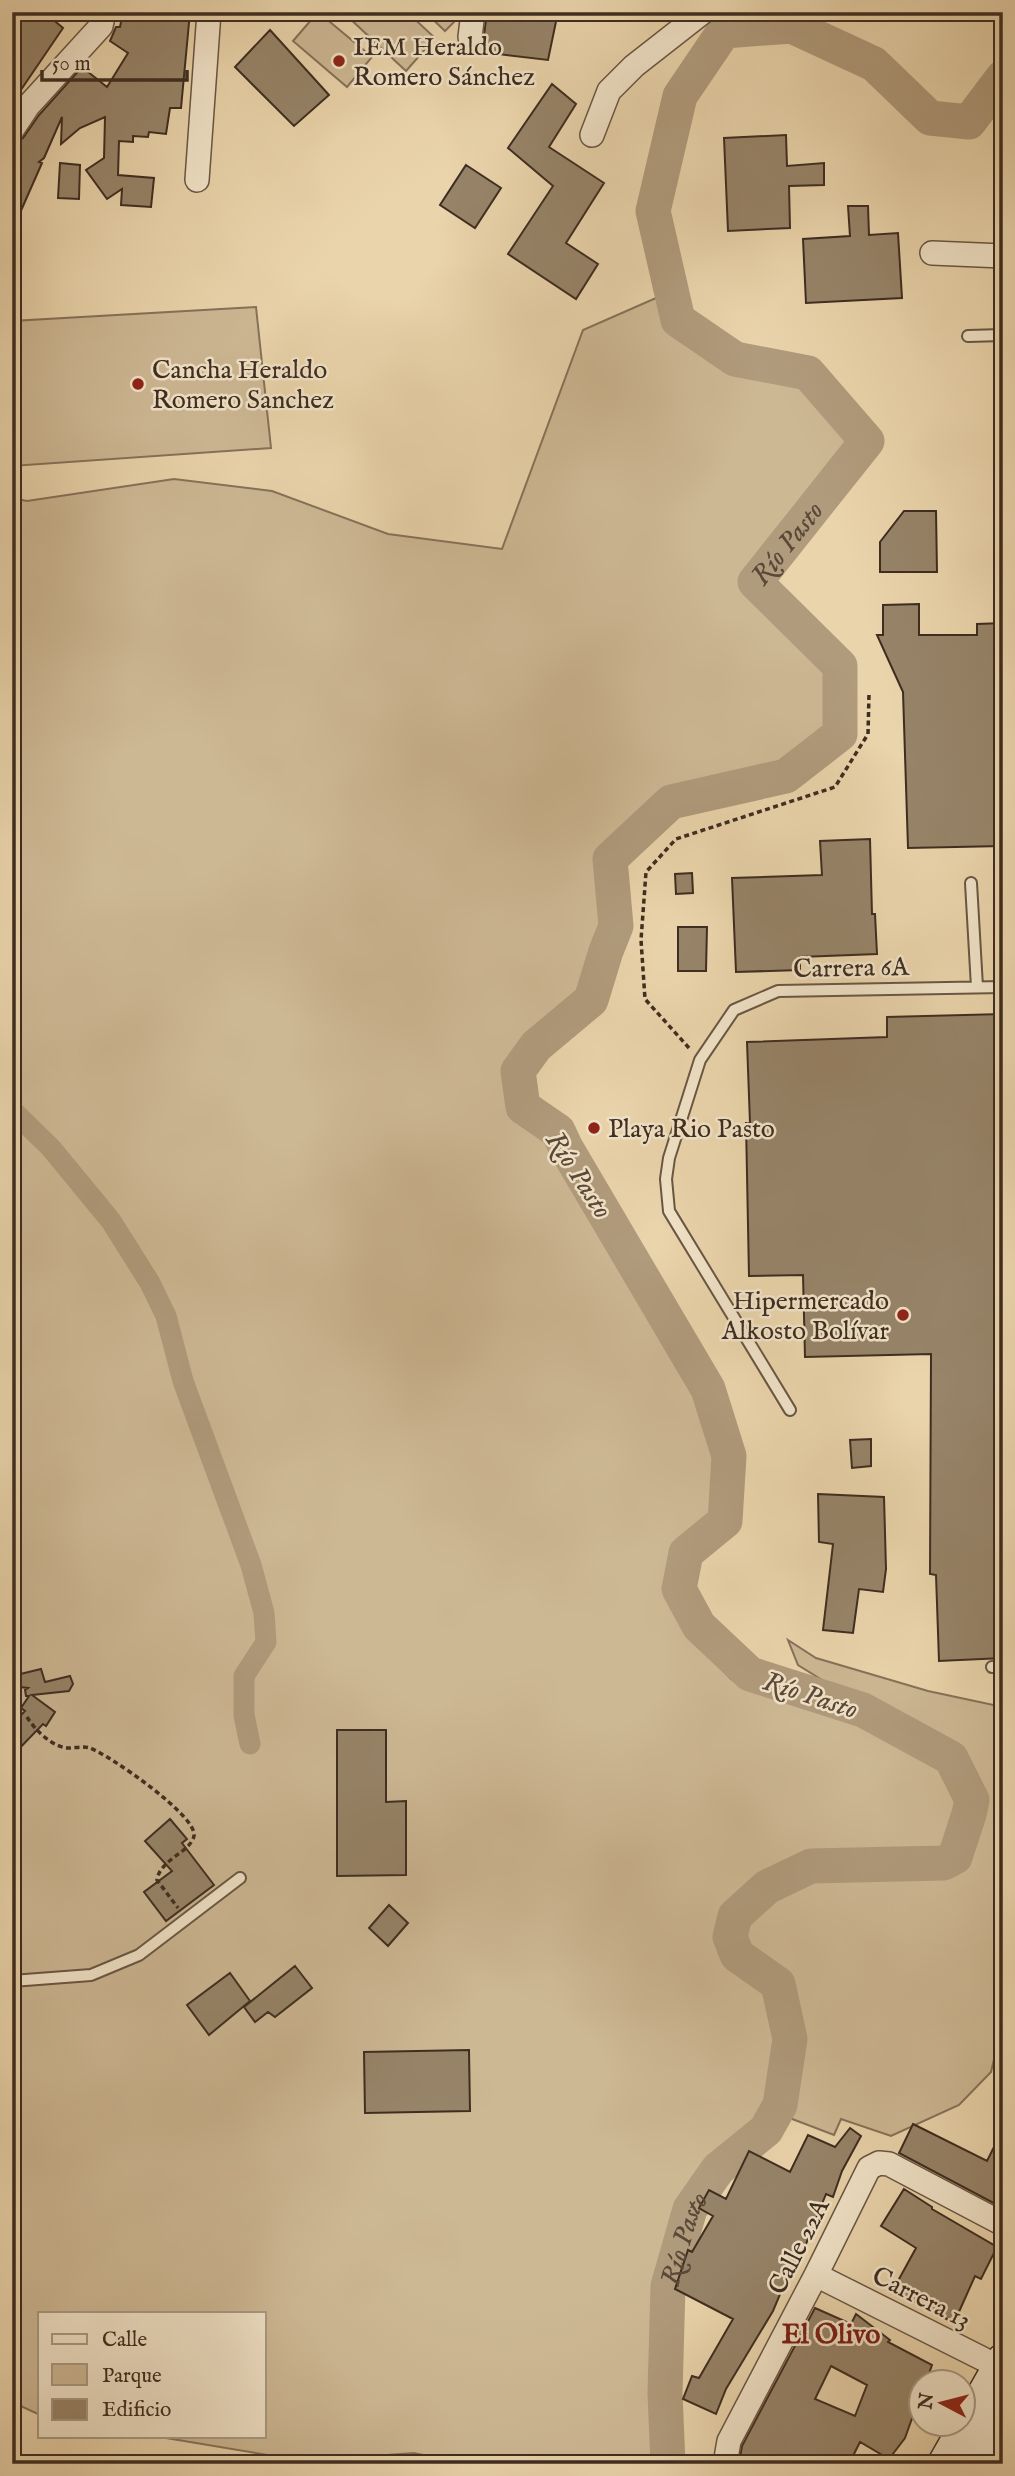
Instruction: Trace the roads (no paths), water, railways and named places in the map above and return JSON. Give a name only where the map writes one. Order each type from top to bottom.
[{"type":"main road","points":[[944,2464],[1002,2365]]},
{"type":"main road","points":[[980,2464],[1003,2422]]},
{"type":"street","points":[[197,180],[209,12]]},
{"type":"street","points":[[470,37],[473,12]]},
{"type":"street","points":[[593,135],[610,91],[634,66],[703,12]]},
{"type":"street","points":[[12,130],[28,106],[103,19]]},
{"type":"street","points":[[932,253],[1003,256]]},
{"type":"street","name":"Calle 22A","points":[[725,2464],[729,2441],[869,2168],[879,2163],[889,2164],[1003,2224]]},
{"type":"street","name":"Carrera 13","points":[[816,2275],[1002,2365]]},
{"type":"lane","points":[[968,336],[1003,335]]},
{"type":"lane","points":[[971,883],[977,987]]},
{"type":"lane","name":"Carrera 6A","points":[[790,1410],[668,1211],[666,1179],[669,1158],[700,1060],[734,1010],[778,991],[1003,986]]},
{"type":"lane","points":[[12,1981],[91,1975],[139,1955],[240,1878]]},
{"type":"waterway","name":"Río Pasto","points":[[668,2464],[665,2393],[668,2286],[690,2209],[718,2169],[766,2130],[780,2105],[790,2039],[778,1984],[737,1955],[730,1937],[735,1916],[767,1887],[811,1866],[944,1863],[955,1857],[972,1800],[951,1758],[863,1710],[750,1674],[699,1626],[679,1589],[686,1553],[725,1521],[729,1456],[708,1389],[558,1131],[523,1107],[518,1071],[536,1046],[591,1000],[616,926],[610,859],[671,802],[786,776],[840,734],[840,666],[755,582],[867,441],[808,373],[735,359],[678,320],[653,211],[680,96],[724,31],[792,26],[874,64],[930,118],[969,122],[1003,77]]},
{"type":"waterway","points":[[12,1110],[51,1148],[111,1221],[150,1283],[166,1316],[183,1381],[251,1565],[264,1613],[266,1642],[244,1676],[244,1715],[250,1744]]},
{"type":"place","name":"IEM Heraldo Romero Sánchez","points":[[339,61]]},
{"type":"place","name":"Cancha Heraldo Romero Sanchez","points":[[138,384]]},
{"type":"place","name":"Playa Rio Pasto","points":[[594,1128]]},
{"type":"place","name":"Hipermercado Alkosto Bolívar","points":[[903,1315]]},
{"type":"district","name":"El Olivo","points":[[831,2333]]}]
